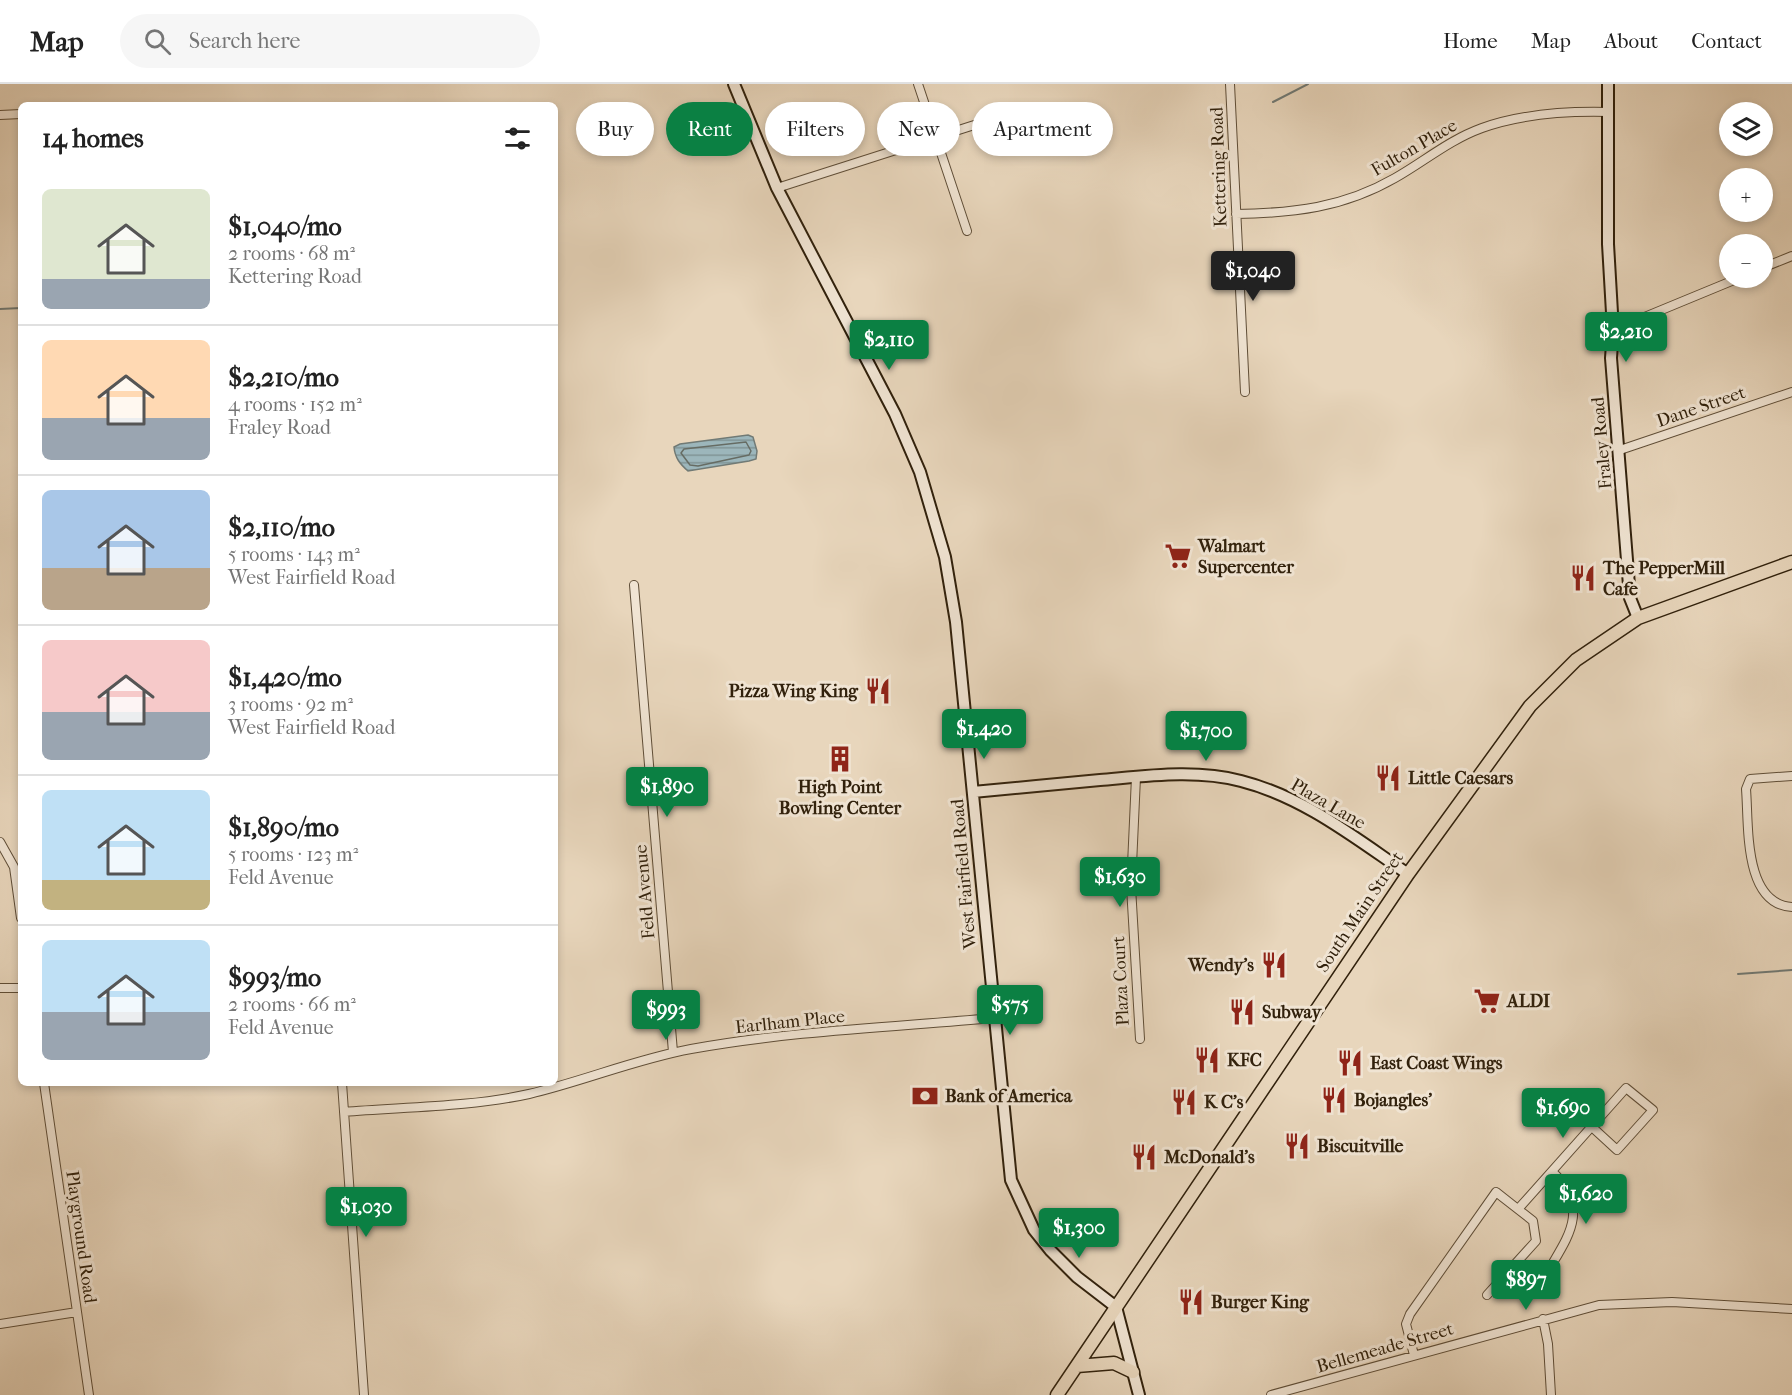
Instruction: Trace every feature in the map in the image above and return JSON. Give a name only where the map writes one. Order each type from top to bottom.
[{"type":"main road","name":"West Fairfield Road","points":[[734,84],[777,188],[895,414],[920,472],[950,578],[1011,1180],[1034,1230],[1050,1250],[1077,1277],[1116,1307]]},
{"type":"main road","name":"Fraley Road","points":[[1608,84],[1608,244],[1613,330],[1611,358],[1630,598],[1638,618]]},
{"type":"main road","name":"South Main Street","points":[[1057,1395],[1408,874],[1530,706],[1576,660],[1638,618],[1792,562]]},
{"type":"main road","name":"Plaza Lane","points":[[973,792],[1136,777],[1187,775],[1240,780],[1285,797],[1318,813],[1408,874]]},
{"type":"main road","points":[[1116,1307],[1139,1395]]},
{"type":"main road","points":[[1077,1366],[1114,1363],[1133,1372]]},
{"type":"street","points":[[918,84],[924,102]]},
{"type":"street","name":"Kettering Road","points":[[1230,84],[1245,392]]},
{"type":"street","name":"Fulton Place","points":[[1236,214],[1294,213],[1342,201],[1395,178],[1450,141],[1484,127],[1544,115],[1608,112]]},
{"type":"street","points":[[0,115],[18,114]]},
{"type":"street","points":[[777,188],[877,156]]},
{"type":"street","points":[[942,156],[967,231]]},
{"type":"street","points":[[1773,263],[1792,255]]},
{"type":"street","points":[[1613,330],[1719,286]]},
{"type":"street","name":"Dane Street","points":[[1620,450],[1792,392]]},
{"type":"street","name":"Feld Avenue","points":[[634,585],[673,1052]]},
{"type":"street","points":[[1792,776],[1750,779],[1746,789],[1755,877],[1764,894],[1775,903],[1792,907]]},
{"type":"street","name":"Plaza Court","points":[[1136,777],[1131,887],[1140,1039]]},
{"type":"street","points":[[0,842],[14,867],[18,896]]},
{"type":"street","points":[[0,988],[18,988]]},
{"type":"street","name":"Earlham Place","points":[[558,1085],[645,1058],[673,1052],[778,1037],[994,1018]]},
{"type":"street","name":"Playground Road","points":[[44,1086],[89,1395]]},
{"type":"street","points":[[342,1086],[364,1395]]},
{"type":"street","name":"Earlham Place","points":[[344,1112],[468,1102],[529,1094],[555,1086]]},
{"type":"street","points":[[1519,1208],[1591,1126],[1626,1088],[1653,1110],[1617,1150],[1591,1126],[1556,1093]]},
{"type":"street","points":[[1543,1280],[1563,1248],[1573,1223],[1567,1192],[1552,1172]]},
{"type":"street","points":[[1414,1355],[1406,1324],[1410,1314],[1496,1192],[1533,1221],[1536,1241],[1487,1295]]},
{"type":"street","name":"Bellemeade Street","points":[[1270,1395],[1599,1305],[1646,1302],[1792,1309]]},
{"type":"street","points":[[0,1324],[77,1312]]},
{"type":"street","points":[[1543,1319],[1548,1344],[1551,1395]]},
{"type":"water","points":[[748,435],[753,437],[757,451],[756,459],[688,471],[678,460],[674,447],[680,444]]},
{"type":"waterway","points":[[1273,102],[1308,84]]},
{"type":"waterway","points":[[0,309],[18,308]]},
{"type":"waterway","points":[[1738,974],[1792,970]]},
{"type":"place","name":"Walmart Supercenter","points":[[1178,556]]},
{"type":"place","name":"The PepperMill Cafe","points":[[1583,578]]},
{"type":"place","name":"Pizza Wing King","points":[[878,691]]},
{"type":"place","name":"High Point Bowling Center","points":[[840,759]]},
{"type":"place","name":"Little Caesars","points":[[1388,778]]},
{"type":"place","name":"Wendy's","points":[[1274,965]]},
{"type":"place","name":"ALDI","points":[[1487,1001]]},
{"type":"place","name":"Subway","points":[[1242,1012]]},
{"type":"place","name":"KFC","points":[[1207,1060]]},
{"type":"place","name":"East Coast Wings","points":[[1350,1063]]},
{"type":"place","name":"Bank of America","points":[[925,1096]]},
{"type":"place","name":"Bojangles'","points":[[1334,1100]]},
{"type":"place","name":"K C's","points":[[1184,1102]]},
{"type":"place","name":"Biscuitville","points":[[1297,1146]]},
{"type":"place","name":"McDonald's","points":[[1144,1157]]},
{"type":"place","name":"Burger King","points":[[1191,1302]]}]
